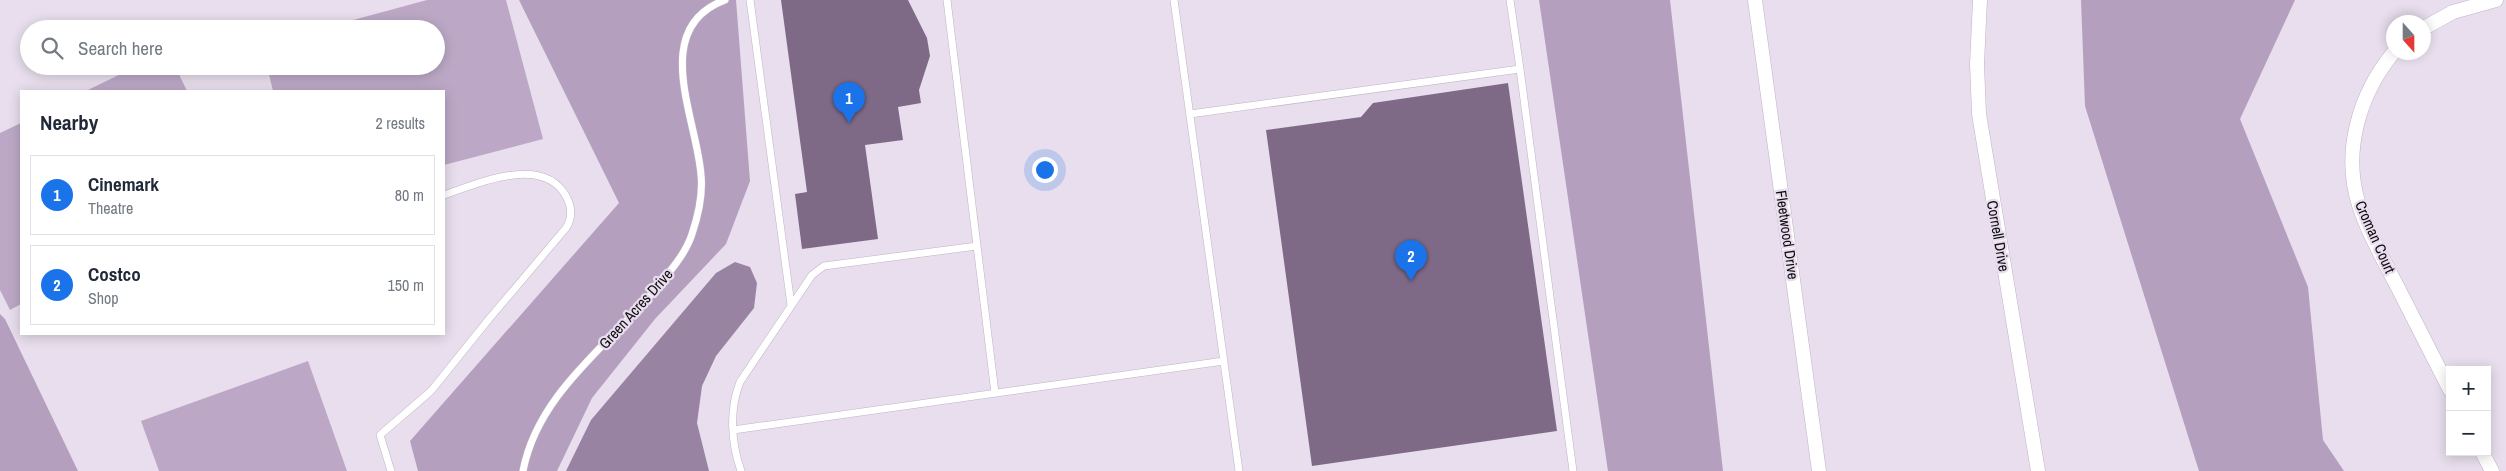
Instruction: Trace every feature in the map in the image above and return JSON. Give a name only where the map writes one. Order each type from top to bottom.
[{"type":"street","name":"Fleetwood Drive","points":[[1755,0],[1819,471]]},
{"type":"street","name":"Cornell Drive","points":[[1980,0],[1977,64],[1979,114],[2038,471]]},
{"type":"street","points":[[2431,24],[2453,12],[2496,0]]},
{"type":"street","name":"Croman Court","points":[[2388,60],[2377,75],[2360,111],[2353,150],[2355,190],[2369,232],[2446,382]]},
{"type":"street","points":[[2484,456],[2492,471]]},
{"type":"lane","name":"Green Acres Drive","points":[[523,471],[526,453],[542,418],[560,391],[649,297],[674,265],[691,236],[699,205],[702,178],[684,82],[684,38],[692,23],[704,12],[725,0]]},
{"type":"lane","points":[[750,0],[791,305]]},
{"type":"lane","points":[[947,0],[994,393]]},
{"type":"lane","points":[[1174,0],[1239,471]]},
{"type":"lane","points":[[1510,0],[1573,471]]},
{"type":"lane","points":[[1190,114],[1520,69]]},
{"type":"lane","points":[[391,471],[380,435],[431,391],[488,319],[566,228],[572,216],[568,199],[557,185],[544,178],[529,174],[508,175],[445,195]]},
{"type":"lane","points":[[740,471],[733,430],[732,406],[740,382],[812,274],[824,266],[977,246]]},
{"type":"lane","points":[[733,430],[1224,361]]},
{"type":"shaded area","points":[[427,0],[506,0],[543,139],[445,165],[445,90],[273,90],[269,75],[445,75],[445,20],[353,20]]},
{"type":"shaded area","points":[[519,0],[736,0],[750,181],[726,244],[655,319],[592,398],[557,471],[418,471],[410,441],[619,203]]},
{"type":"shaded area","points":[[1539,0],[1670,0],[1723,471],[1608,471]]},
{"type":"shaded area","points":[[2081,0],[2295,0],[2240,119],[2308,287],[2323,440],[2344,471],[2199,471],[2085,106]]},
{"type":"shaded area","points":[[119,75],[179,75],[187,90],[88,90]]},
{"type":"shaded area","points":[[20,123],[20,305],[10,310],[0,290],[0,133]]},
{"type":"shaded area","points":[[735,262],[750,267],[757,283],[754,308],[716,356],[702,386],[697,423],[709,471],[566,471],[591,420],[716,273]]},
{"type":"shaded area","points":[[0,314],[5,319],[78,471],[0,471]]},
{"type":"shaded area","points":[[308,361],[347,471],[159,471],[141,421]]},
{"type":"building","points":[[781,0],[908,0],[927,38],[930,56],[919,90],[921,103],[898,107],[903,140],[865,145],[878,239],[802,249],[795,194],[807,192]]},
{"type":"building","points":[[1508,83],[1557,431],[1312,466],[1266,130],[1361,117],[1373,103]]},
{"type":"place","name":"Cinemark","points":[[849,123]]},
{"type":"place","name":"Costco","points":[[1411,281]]}]
